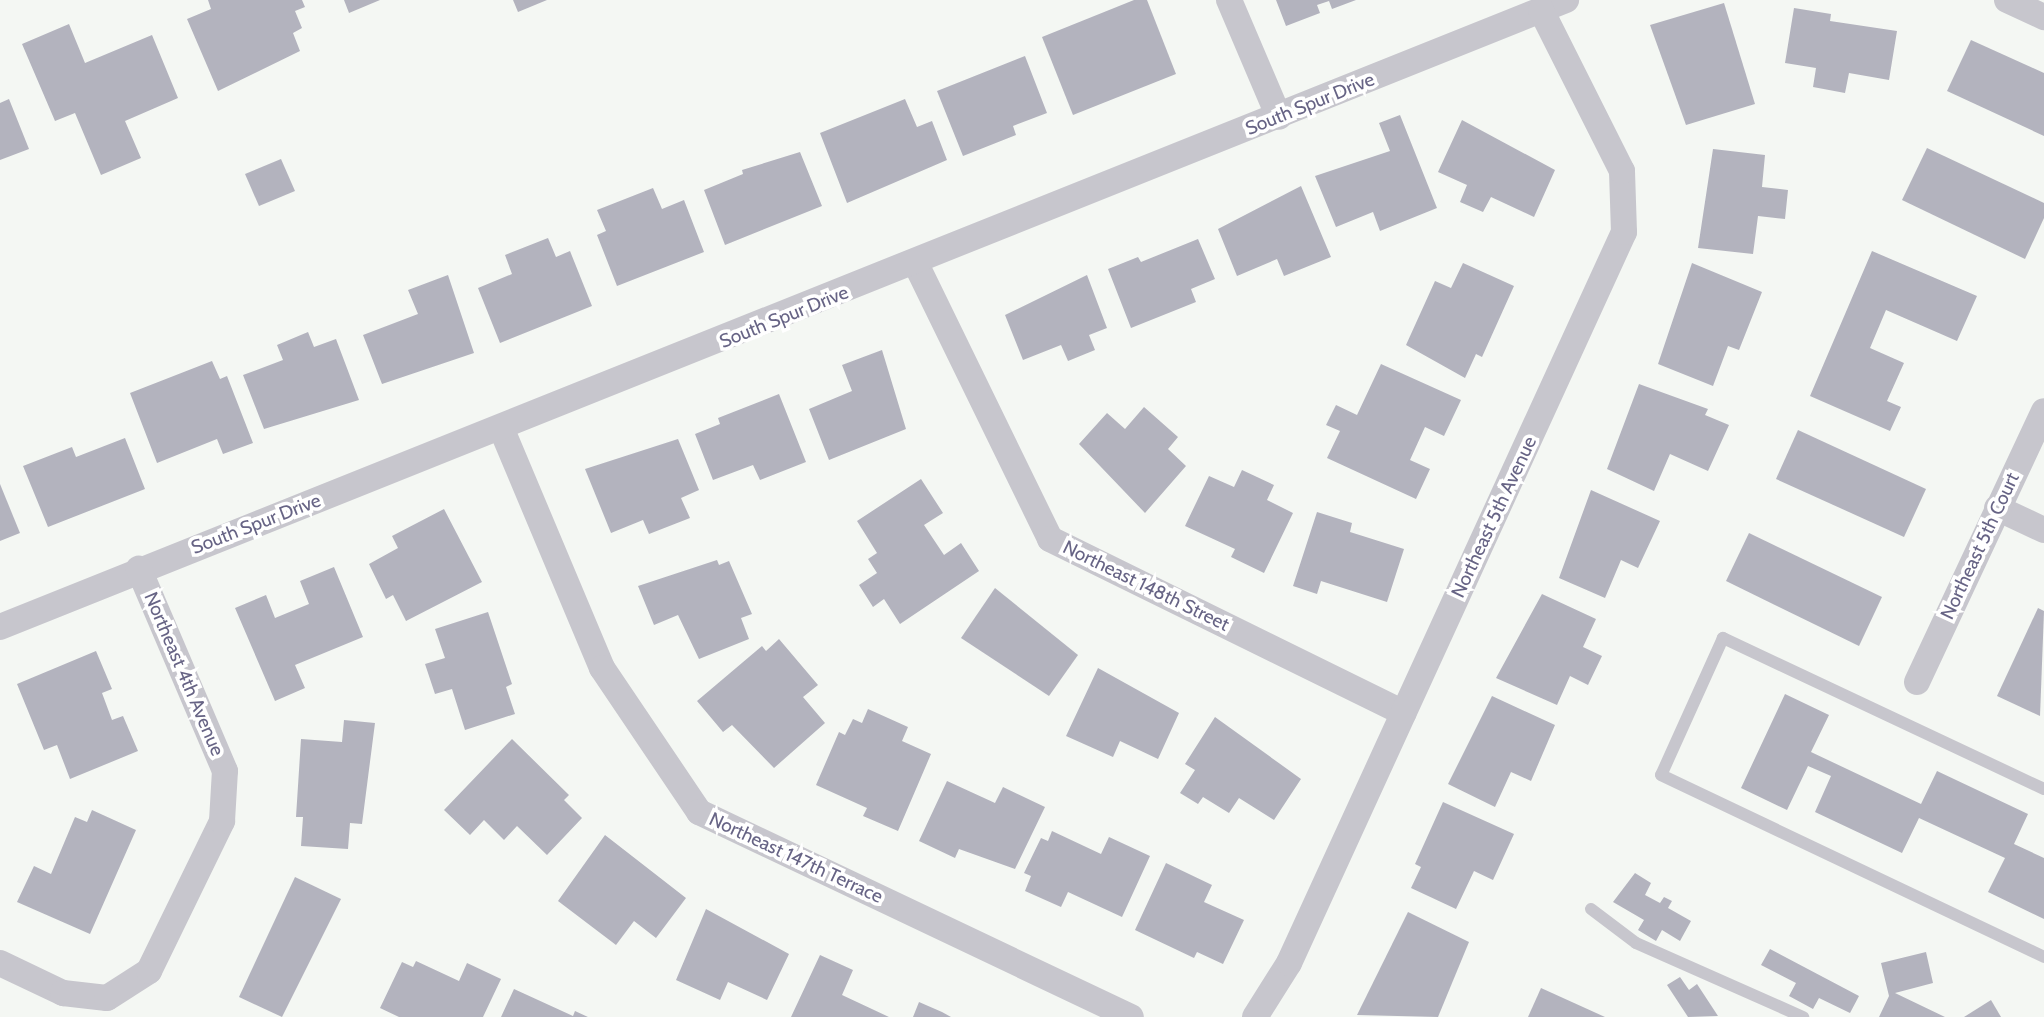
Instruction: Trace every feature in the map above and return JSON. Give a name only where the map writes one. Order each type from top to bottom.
[{"type":"street","points":[[1229,0],[1279,117]]},
{"type":"street","name":"South Spur Drive","points":[[0,627],[139,569],[502,430],[1566,0]]},
{"type":"street","points":[[2007,0],[2044,17]]},
{"type":"street","name":"Northeast 5th Avenue","points":[[1255,1017],[1289,963],[1625,232],[1622,171],[1541,10]]},
{"type":"street","name":"Northeast 148th Street","points":[[916,264],[1050,539],[1404,713]]},
{"type":"street","name":"Northeast 5th Court","points":[[1917,682],[2044,411]]},
{"type":"street","name":"Northeast 147th Terrace","points":[[502,430],[602,668],[699,811],[1131,1017]]},
{"type":"street","points":[[1997,508],[2044,530]]},
{"type":"street","name":"Northeast 4th Avenue","points":[[0,963],[63,992],[107,998],[149,971],[222,821],[225,771],[139,569]]},
{"type":"lane","points":[[2044,789],[1723,638],[1661,775],[2044,957]]},
{"type":"lane","points":[[1591,909],[1636,943],[1803,1017]]},
{"type":"building","points":[[208,0],[302,0],[305,7],[295,11],[302,28],[293,33],[300,51],[218,91],[187,19],[211,9]]},
{"type":"building","points":[[344,0],[380,0],[349,13]]},
{"type":"building","points":[[513,0],[547,0],[518,12]]},
{"type":"building","points":[[1134,0],[1147,0],[1176,74],[1073,115],[1042,37]]},
{"type":"building","points":[[1276,0],[1356,0],[1332,9],[1329,1],[1317,5],[1320,13],[1286,26]]},
{"type":"building","points":[[1724,3],[1755,104],[1686,125],[1650,25]]},
{"type":"building","points":[[1794,8],[1831,14],[1830,21],[1897,31],[1889,80],[1849,73],[1845,93],[1813,87],[1816,68],[1785,63]]},
{"type":"building","points":[[69,24],[85,63],[152,35],[178,98],[125,121],[141,158],[101,175],[75,113],[55,121],[22,44]]},
{"type":"building","points":[[1971,40],[2044,73],[2044,136],[1947,91]]},
{"type":"building","points":[[1025,56],[1047,113],[1013,126],[1016,135],[963,156],[937,91]]},
{"type":"building","points":[[9,99],[29,149],[0,160],[0,103]]},
{"type":"building","points":[[905,99],[917,127],[932,121],[947,160],[847,203],[820,133]]},
{"type":"building","points":[[1400,115],[1437,208],[1380,231],[1373,212],[1336,227],[1315,176],[1390,151],[1379,123]]},
{"type":"building","points":[[1462,120],[1555,170],[1534,217],[1491,197],[1483,212],[1460,202],[1467,185],[1438,172]]},
{"type":"building","points":[[1927,148],[2044,203],[2044,218],[2025,259],[1902,200]]},
{"type":"building","points":[[1713,149],[1765,155],[1762,187],[1788,190],[1785,219],[1758,216],[1753,254],[1698,248]]},
{"type":"building","points":[[800,152],[822,206],[725,245],[704,190],[743,174],[742,170]]},
{"type":"building","points":[[281,159],[295,191],[259,206],[245,174]]},
{"type":"building","points":[[1301,186],[1331,257],[1284,276],[1277,259],[1237,276],[1218,229]]},
{"type":"building","points":[[653,188],[662,209],[684,200],[704,252],[617,286],[597,235],[606,231],[597,210]]},
{"type":"building","points":[[548,238],[556,257],[570,251],[592,306],[500,343],[478,288],[512,274],[505,255]]},
{"type":"building","points":[[1198,239],[1215,279],[1191,289],[1196,302],[1131,328],[1108,269],[1138,257],[1141,262]]},
{"type":"building","points":[[1872,251],[1977,296],[1957,341],[1886,310],[1870,348],[1904,363],[1887,401],[1901,407],[1890,431],[1810,396]]},
{"type":"building","points":[[1463,263],[1514,286],[1482,357],[1476,354],[1465,378],[1406,345],[1435,281],[1451,288]]},
{"type":"building","points":[[1692,263],[1762,292],[1739,350],[1728,346],[1713,386],[1658,364]]},
{"type":"building","points":[[448,275],[474,353],[382,384],[363,335],[418,314],[408,290]]},
{"type":"building","points":[[1087,275],[1107,328],[1089,335],[1095,350],[1068,361],[1061,345],[1023,360],[1005,315]]},
{"type":"building","points":[[308,332],[314,347],[336,339],[359,400],[264,429],[243,375],[283,360],[277,345]]},
{"type":"building","points":[[882,350],[906,429],[829,460],[809,409],[852,391],[842,365]]},
{"type":"building","points":[[212,361],[220,379],[227,376],[253,443],[223,454],[217,439],[157,463],[130,393]]},
{"type":"building","points":[[1381,364],[1461,400],[1444,436],[1425,427],[1410,460],[1430,469],[1416,499],[1327,458],[1340,431],[1326,425],[1336,405],[1357,415]]},
{"type":"building","points":[[1639,384],[1708,409],[1705,415],[1729,425],[1708,471],[1670,454],[1654,491],[1607,469]]},
{"type":"building","points":[[779,394],[806,462],[760,480],[753,465],[713,480],[695,434],[720,424],[718,418]]},
{"type":"building","points":[[1144,407],[1178,437],[1168,449],[1186,466],[1145,513],[1079,444],[1107,413],[1125,429]]},
{"type":"building","points":[[1798,430],[1926,489],[1904,537],[1776,479]]},
{"type":"building","points":[[125,438],[145,489],[48,527],[23,466],[72,447],[76,457]]},
{"type":"building","points":[[678,439],[699,490],[681,498],[690,518],[649,534],[643,520],[611,533],[585,469]]},
{"type":"building","points":[[1242,470],[1274,485],[1267,500],[1293,513],[1264,573],[1231,557],[1235,549],[1185,526],[1209,476],[1234,487]]},
{"type":"building","points":[[921,479],[943,513],[924,525],[944,555],[961,543],[979,571],[900,624],[884,599],[873,607],[859,585],[877,573],[868,559],[877,553],[857,521]]},
{"type":"building","points":[[0,484],[20,533],[0,541]]},
{"type":"building","points":[[1591,490],[1660,521],[1638,568],[1621,560],[1605,598],[1559,578]]},
{"type":"building","points":[[444,509],[482,582],[406,621],[393,595],[386,599],[369,564],[398,548],[392,536]]},
{"type":"building","points":[[1317,512],[1352,523],[1350,532],[1404,549],[1387,602],[1321,581],[1317,594],[1293,586]]},
{"type":"building","points":[[1749,533],[1882,597],[1859,646],[1726,581]]},
{"type":"building","points":[[717,560],[719,565],[729,561],[752,614],[741,618],[749,639],[699,659],[678,615],[654,625],[638,586]]},
{"type":"building","points":[[334,567],[363,637],[295,665],[305,688],[275,701],[235,608],[266,595],[275,618],[309,604],[300,581]]},
{"type":"building","points":[[995,588],[1078,655],[1049,696],[961,638]]},
{"type":"building","points":[[1542,594],[1596,619],[1583,647],[1602,656],[1588,685],[1570,676],[1557,705],[1496,678]]},
{"type":"building","points":[[2038,608],[2044,611],[2040,716],[1997,696]]},
{"type":"building","points":[[488,612],[512,684],[506,687],[515,714],[465,730],[452,689],[435,694],[425,664],[445,658],[435,629]]},
{"type":"building","points":[[779,639],[818,685],[803,697],[825,723],[774,768],[732,725],[723,732],[697,701],[762,646],[766,651]]},
{"type":"building","points":[[96,651],[112,689],[102,693],[112,720],[123,716],[138,751],[70,779],[57,745],[44,750],[17,684]]},
{"type":"building","points":[[1098,668],[1179,713],[1158,759],[1120,741],[1113,757],[1066,736]]},
{"type":"building","points":[[1785,694],[1829,715],[1811,752],[1921,804],[1937,771],[2028,814],[2014,844],[2044,858],[2044,919],[1988,892],[2005,858],[1919,818],[1902,853],[1815,812],[1831,776],[1808,766],[1787,810],[1741,788]]},
{"type":"building","points":[[1492,696],[1555,725],[1531,781],[1511,772],[1495,807],[1448,784]]},
{"type":"building","points":[[868,709],[908,727],[902,741],[931,754],[898,831],[863,816],[867,808],[816,785],[839,732],[845,735],[853,719],[862,723]]},
{"type":"building","points":[[1215,717],[1301,779],[1274,820],[1239,798],[1229,813],[1203,797],[1198,804],[1180,793],[1195,770],[1185,764]]},
{"type":"building","points":[[344,720],[375,723],[362,824],[350,823],[348,849],[301,846],[303,817],[296,817],[301,739],[342,742]]},
{"type":"building","points":[[512,739],[569,795],[564,800],[582,818],[547,855],[517,826],[504,840],[484,820],[470,835],[444,810]]},
{"type":"building","points":[[947,781],[995,803],[1003,787],[1045,807],[1015,869],[959,849],[955,858],[919,841]]},
{"type":"building","points":[[1443,802],[1514,834],[1493,880],[1474,871],[1456,909],[1411,888],[1421,867],[1415,864]]},
{"type":"building","points":[[92,810],[136,830],[90,934],[17,902],[34,866],[51,874],[75,817],[87,822]]},
{"type":"building","points":[[1052,831],[1101,854],[1109,837],[1150,856],[1122,917],[1068,892],[1061,907],[1025,891],[1031,876],[1024,873],[1041,838],[1048,841]]},
{"type":"building","points":[[605,835],[686,898],[656,938],[634,921],[616,945],[558,901]]},
{"type":"building","points":[[1166,863],[1212,885],[1204,902],[1244,920],[1223,964],[1197,952],[1194,958],[1135,930]]},
{"type":"building","points":[[1635,873],[1651,883],[1645,895],[1660,903],[1664,897],[1672,901],[1668,908],[1691,921],[1680,941],[1662,930],[1656,941],[1638,930],[1644,920],[1613,902]]},
{"type":"building","points":[[295,877],[341,899],[282,1017],[239,997]]},
{"type":"building","points":[[706,909],[789,954],[767,1000],[728,982],[720,1000],[676,980]]},
{"type":"building","points":[[1408,912],[1469,942],[1438,1017],[1357,1015]]},
{"type":"building","points":[[1770,949],[1859,996],[1850,1013],[1819,998],[1813,1009],[1789,996],[1796,983],[1761,965]]},
{"type":"building","points":[[1926,952],[1933,983],[1895,993],[1945,1017],[1879,1017],[1889,996],[1881,963]]},
{"type":"building","points":[[820,955],[853,970],[842,995],[889,1017],[791,1017]]},
{"type":"building","points":[[416,961],[459,981],[467,963],[501,979],[483,1017],[399,1017],[380,1008],[402,962],[413,967]]},
{"type":"building","points":[[1680,977],[1689,990],[1697,984],[1718,1016],[1688,1017],[1667,985]]},
{"type":"building","points":[[1541,988],[1605,1017],[1528,1017]]},
{"type":"building","points":[[514,989],[573,1016],[575,1011],[588,1017],[501,1017]]},
{"type":"building","points":[[1991,1000],[2001,1017],[1964,1017]]},
{"type":"building","points":[[919,1002],[942,1012],[951,1017],[913,1017]]}]
